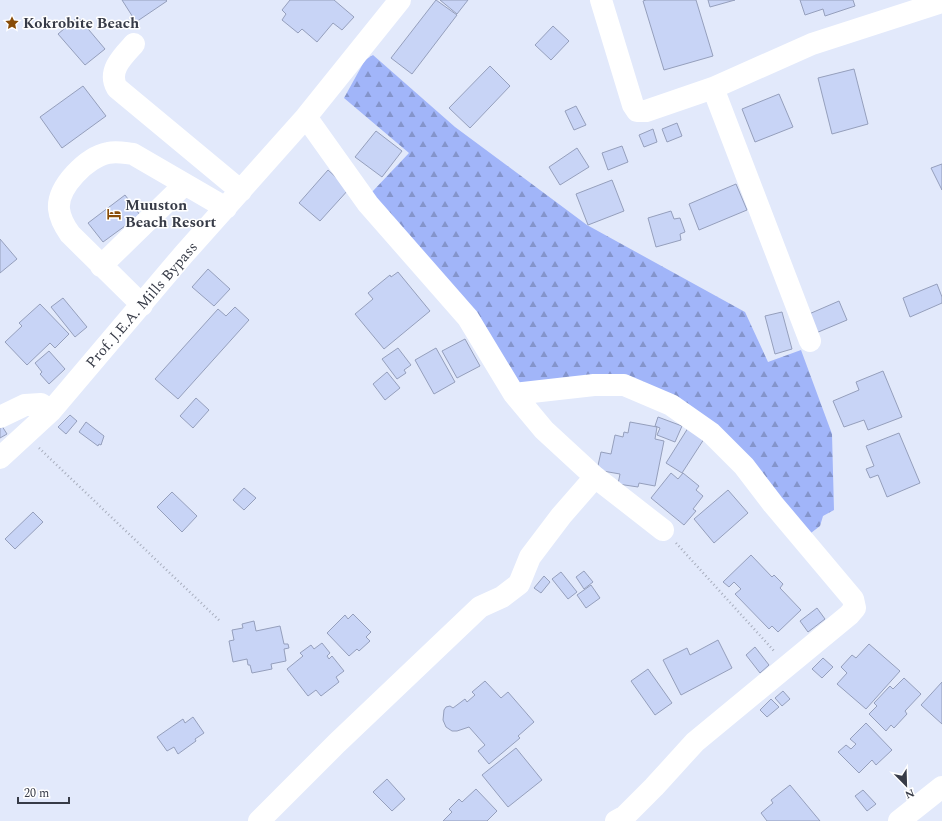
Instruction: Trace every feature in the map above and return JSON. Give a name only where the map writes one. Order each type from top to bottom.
[{"type":"street","name":"Prof. J.E.A. Mills Bypass","points":[[0,458],[26,436],[51,411],[184,254],[306,117],[400,0]]},
{"type":"street","points":[[601,0],[631,98],[637,111],[646,111],[713,88],[812,44],[942,2]]},
{"type":"street","points":[[134,44],[115,68],[114,82],[118,88],[241,191]]},
{"type":"street","points":[[713,88],[810,341]]},
{"type":"street","points":[[306,117],[368,204],[468,318],[514,394],[544,430],[595,477],[664,530]]},
{"type":"street","points":[[142,305],[70,234],[62,221],[59,210],[60,195],[68,181],[91,162],[106,153],[118,152],[133,154],[226,208]]},
{"type":"street","points":[[101,266],[184,185]]},
{"type":"street","points":[[514,394],[594,385],[624,385],[671,405],[711,433],[744,466],[773,504],[853,599],[855,608],[695,742],[654,787],[625,816],[616,821]]},
{"type":"street","points":[[0,417],[25,405],[41,404],[51,411]]},
{"type":"street","points":[[259,821],[337,743],[480,607],[502,597],[519,584],[530,557],[561,516],[595,477]]},
{"type":"street","points":[[899,821],[942,787]]},
{"type":"path","points":[[26,436],[220,621]]},
{"type":"path","points":[[664,530],[787,666]]},
{"type":"green space","points":[[373,55],[455,127],[587,225],[745,312],[768,362],[801,350],[832,434],[834,510],[823,516],[820,526],[807,536],[651,389],[518,385],[372,192],[409,153],[344,98],[365,60]]},
{"type":"building","points":[[122,0],[166,0],[167,1],[136,22]]},
{"type":"building","points":[[290,0],[334,0],[354,17],[342,30],[333,23],[317,42],[302,29],[298,33],[282,20],[286,14],[282,10]]},
{"type":"building","points":[[436,0],[457,15],[412,74],[391,58]]},
{"type":"building","points":[[440,0],[468,0],[457,14]]},
{"type":"building","points":[[696,0],[713,56],[664,70],[643,1]]},
{"type":"building","points":[[708,0],[735,0],[710,7]]},
{"type":"building","points":[[800,0],[853,0],[855,6],[825,16],[823,9],[805,15]]},
{"type":"building","points":[[78,17],[105,49],[85,65],[58,34]]},
{"type":"building","points":[[553,26],[569,41],[551,60],[535,45]]},
{"type":"building","points":[[490,66],[510,86],[470,128],[449,108]]},
{"type":"building","points":[[854,69],[868,124],[832,134],[818,78]]},
{"type":"building","points":[[83,86],[106,116],[62,148],[40,117]]},
{"type":"building","points":[[779,94],[793,127],[755,142],[742,109]]},
{"type":"building","points":[[576,106],[586,125],[574,130],[565,111]]},
{"type":"building","points":[[677,123],[682,136],[667,142],[662,129]]},
{"type":"building","points":[[653,129],[657,142],[644,147],[639,135]]},
{"type":"building","points":[[376,131],[402,151],[382,177],[355,157]]},
{"type":"building","points":[[622,146],[628,162],[608,170],[602,153]]},
{"type":"building","points":[[577,148],[589,167],[560,185],[549,167]]},
{"type":"building","points":[[942,164],[942,190],[931,168]]},
{"type":"building","points":[[328,170],[349,189],[320,221],[299,203]]},
{"type":"building","points":[[612,180],[624,211],[588,225],[576,194]]},
{"type":"building","points":[[736,184],[747,210],[699,230],[689,204]]},
{"type":"building","points":[[125,195],[140,215],[103,242],[88,223]]},
{"type":"building","points":[[671,211],[674,219],[680,218],[685,232],[680,234],[681,240],[656,247],[648,218]]},
{"type":"building","points":[[0,239],[17,259],[0,273]]},
{"type":"building","points":[[208,269],[230,289],[214,306],[192,287]]},
{"type":"building","points":[[398,272],[430,311],[384,349],[355,314],[373,299],[368,293],[390,275],[391,277]]},
{"type":"building","points":[[937,284],[942,297],[942,303],[910,317],[903,298]]},
{"type":"building","points":[[63,298],[87,327],[75,337],[51,307]]},
{"type":"building","points":[[839,301],[847,320],[816,333],[809,314]]},
{"type":"building","points":[[40,304],[69,334],[55,348],[50,343],[27,365],[5,342],[22,326],[19,323]]},
{"type":"building","points":[[235,307],[249,320],[178,399],[155,379],[218,309],[226,316]]},
{"type":"building","points":[[782,312],[792,349],[775,354],[765,316]]},
{"type":"building","points":[[465,339],[480,366],[457,378],[442,351]]},
{"type":"building","points":[[398,348],[411,365],[404,370],[406,373],[397,379],[382,359]]},
{"type":"building","points":[[436,348],[455,382],[434,394],[415,360]]},
{"type":"building","points":[[49,351],[65,369],[49,384],[40,374],[42,372],[35,363]]},
{"type":"building","points":[[883,371],[902,417],[868,430],[864,420],[844,427],[833,401],[859,390],[856,382]]},
{"type":"building","points":[[387,372],[400,388],[385,400],[373,384]]},
{"type":"building","points":[[196,398],[209,410],[193,428],[180,416]]},
{"type":"building","points":[[70,415],[77,421],[66,434],[58,427]]},
{"type":"building","points":[[658,417],[682,426],[675,442],[657,435],[660,428],[655,426]]},
{"type":"building","points":[[86,422],[104,436],[101,445],[99,444],[98,446],[79,432]]},
{"type":"building","points":[[630,422],[657,427],[655,439],[664,441],[655,486],[639,483],[638,487],[618,484],[620,474],[597,470],[601,452],[611,454],[615,435],[623,437],[624,432],[628,433]]},
{"type":"building","points":[[0,423],[7,434],[0,438]]},
{"type":"building","points":[[688,428],[704,439],[682,473],[666,463]]},
{"type":"building","points":[[899,433],[920,483],[887,497],[878,475],[870,478],[866,469],[874,466],[866,446]]},
{"type":"building","points":[[671,473],[678,479],[683,473],[699,486],[696,490],[703,496],[693,509],[696,511],[684,525],[651,498]]},
{"type":"building","points":[[244,488],[256,498],[244,510],[233,500]]},
{"type":"building","points":[[728,490],[748,513],[714,543],[694,519]]},
{"type":"building","points":[[172,492],[197,516],[182,532],[157,507]]},
{"type":"building","points":[[33,512],[43,522],[15,549],[5,539]]},
{"type":"building","points":[[751,555],[772,577],[774,575],[783,584],[780,588],[801,610],[778,632],[772,626],[769,629],[735,594],[741,589],[734,582],[729,587],[723,582]]},
{"type":"building","points":[[584,571],[593,582],[584,589],[576,577]]},
{"type":"building","points":[[561,572],[577,592],[568,599],[552,579]]},
{"type":"building","points":[[544,576],[550,582],[541,593],[534,588]]},
{"type":"building","points":[[591,585],[600,598],[586,608],[577,595]]},
{"type":"building","points":[[817,608],[825,619],[808,632],[800,621]]},
{"type":"building","points":[[353,614],[371,632],[366,637],[370,641],[359,651],[357,649],[349,656],[327,633],[345,615],[348,619]]},
{"type":"building","points":[[254,621],[256,631],[280,626],[284,644],[288,644],[289,648],[284,649],[286,661],[271,664],[272,669],[252,673],[247,659],[233,662],[229,641],[234,640],[232,630],[243,628],[242,624]]},
{"type":"building","points":[[718,640],[732,668],[681,695],[663,660],[687,648],[690,655]]},
{"type":"building","points":[[322,643],[330,653],[327,656],[329,659],[332,656],[344,671],[336,677],[339,682],[321,696],[316,690],[308,696],[287,669],[303,656],[300,653],[311,645],[314,649]]},
{"type":"building","points":[[869,644],[900,671],[866,709],[837,684],[847,673],[841,667],[852,655],[856,658]]},
{"type":"building","points":[[755,647],[769,665],[760,673],[746,655]]},
{"type":"building","points":[[823,658],[833,667],[822,678],[812,669]]},
{"type":"building","points":[[648,669],[672,703],[655,715],[631,681]]},
{"type":"building","points":[[904,678],[921,694],[905,711],[907,714],[894,728],[891,725],[886,731],[869,714],[877,706],[874,703],[890,686],[893,689]]},
{"type":"building","points":[[485,681],[501,698],[508,692],[534,722],[518,736],[520,738],[489,764],[478,751],[485,745],[469,727],[452,731],[446,727],[443,720],[444,710],[446,707],[450,706],[453,708],[465,699],[467,702],[475,695],[472,692]]},
{"type":"building","points":[[942,682],[942,724],[921,705]]},
{"type":"building","points":[[783,691],[790,699],[782,706],[775,698]]},
{"type":"building","points":[[771,699],[779,707],[767,717],[760,710]]},
{"type":"building","points":[[193,717],[204,733],[178,754],[174,747],[167,751],[157,737],[183,719],[185,723]]},
{"type":"building","points":[[866,723],[892,750],[876,765],[872,760],[859,773],[838,752],[846,745],[851,749],[856,744],[850,739]]},
{"type":"building","points":[[516,748],[542,780],[508,807],[482,775]]},
{"type":"building","points":[[387,779],[405,799],[392,811],[373,792]]},
{"type":"building","points":[[790,785],[820,821],[767,821],[761,813],[773,803],[771,800]]},
{"type":"building","points":[[476,789],[497,811],[487,821],[443,821],[452,812],[449,809],[459,799],[462,802]]},
{"type":"building","points":[[863,790],[876,804],[867,811],[855,796]]},
{"type":"place","name":"Kokrobite Beach","points":[[12,23]]},
{"type":"place","name":"Muuston Beach Resort","points":[[114,214]]}]
